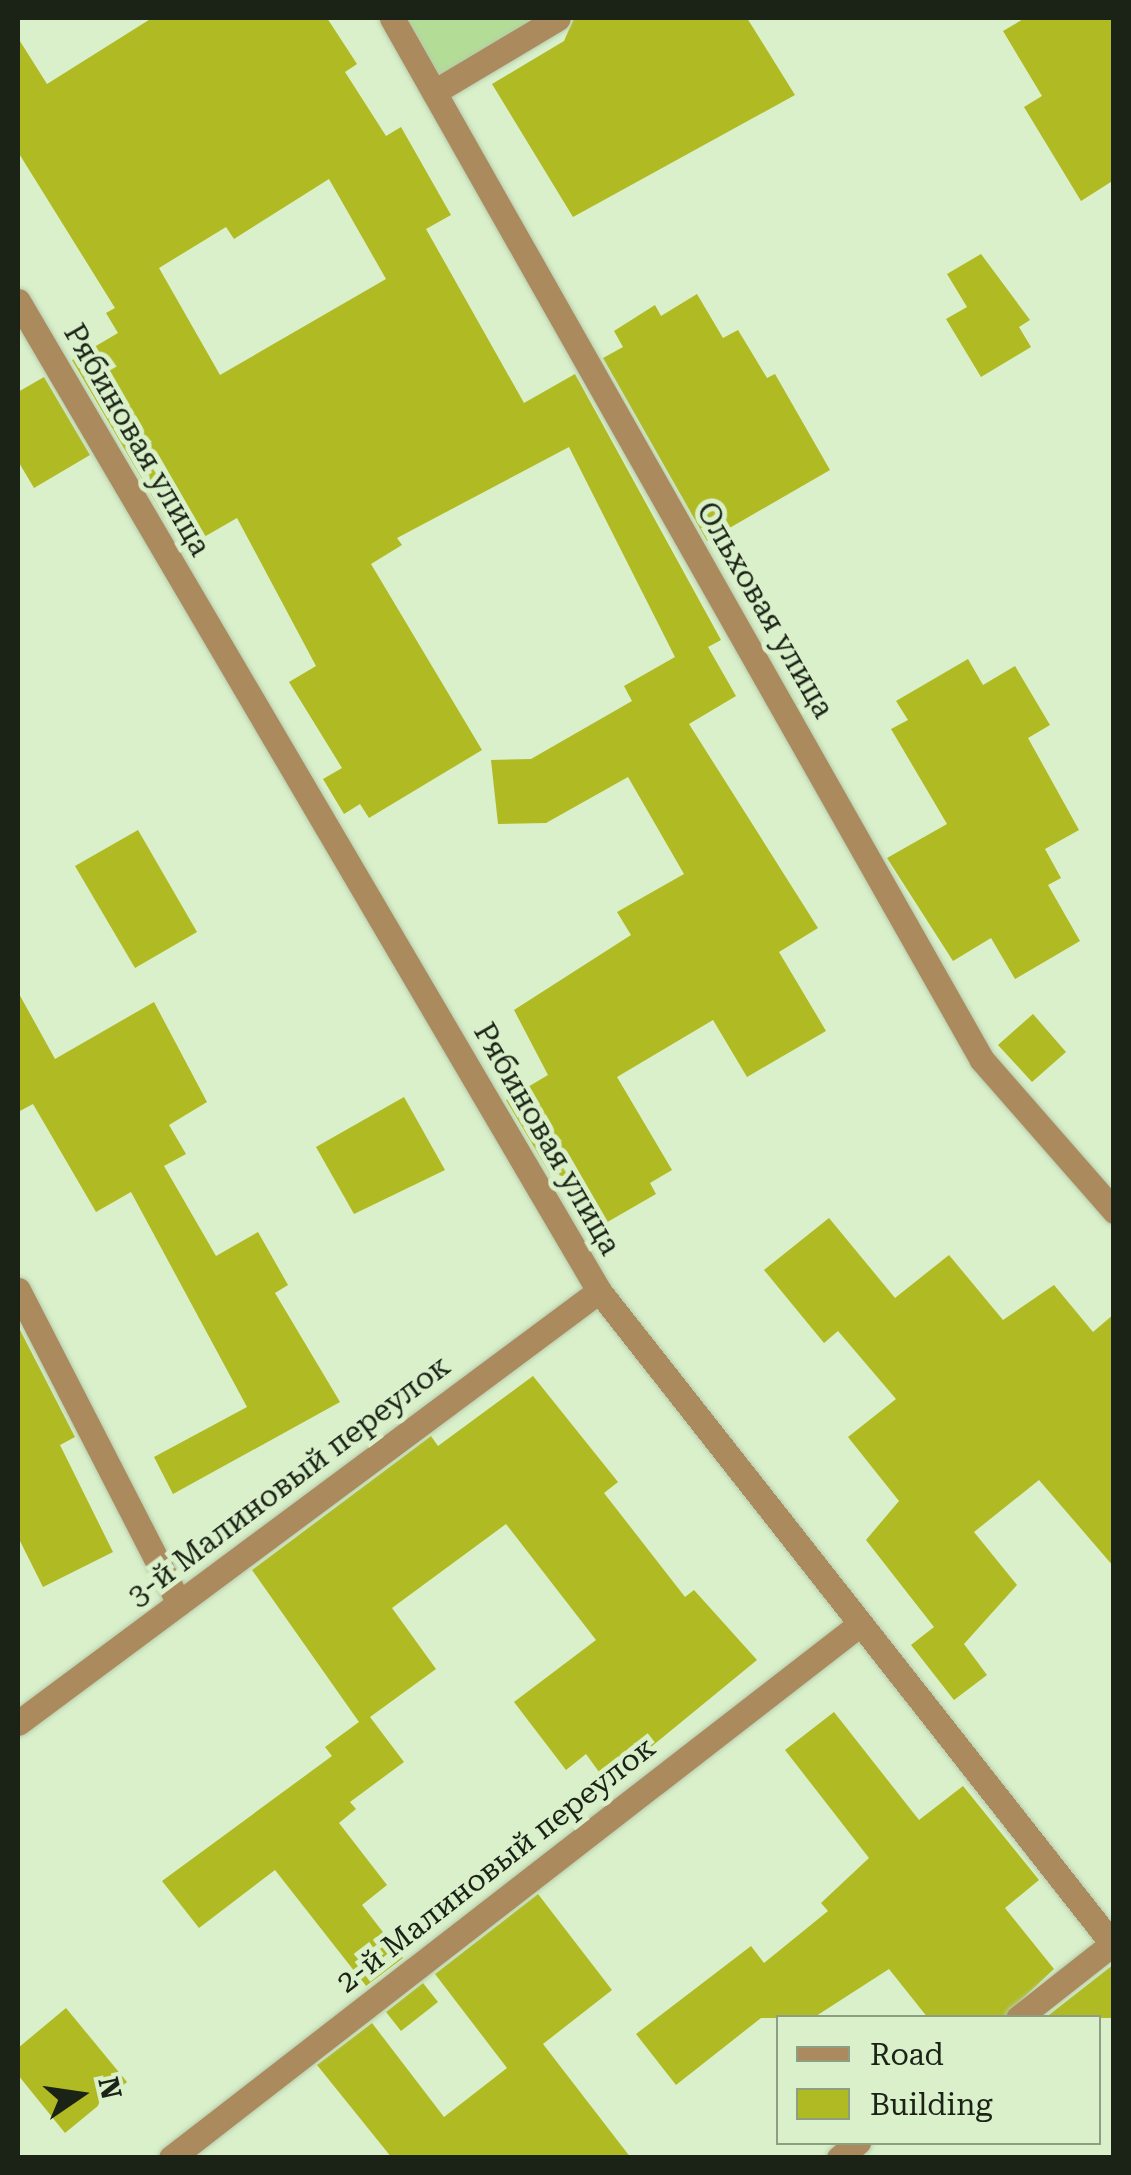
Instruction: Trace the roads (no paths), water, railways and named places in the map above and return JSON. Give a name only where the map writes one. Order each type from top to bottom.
[{"type":"street","name":"Ольховая улица","points":[[392,18],[982,1060],[1114,1211]]},
{"type":"street","points":[[434,92],[558,18]]},
{"type":"street","name":"Рябиновая улица","points":[[18,301],[599,1291],[1113,1944]]},
{"type":"street","points":[[18,1290],[179,1603]]},
{"type":"street","name":"3-й Малиновый переулок","points":[[18,1723],[599,1291]]},
{"type":"street","name":"2-й Малиновый переулок","points":[[172,2158],[860,1624]]},
{"type":"street","points":[[1022,2015],[1113,1944]]}]
